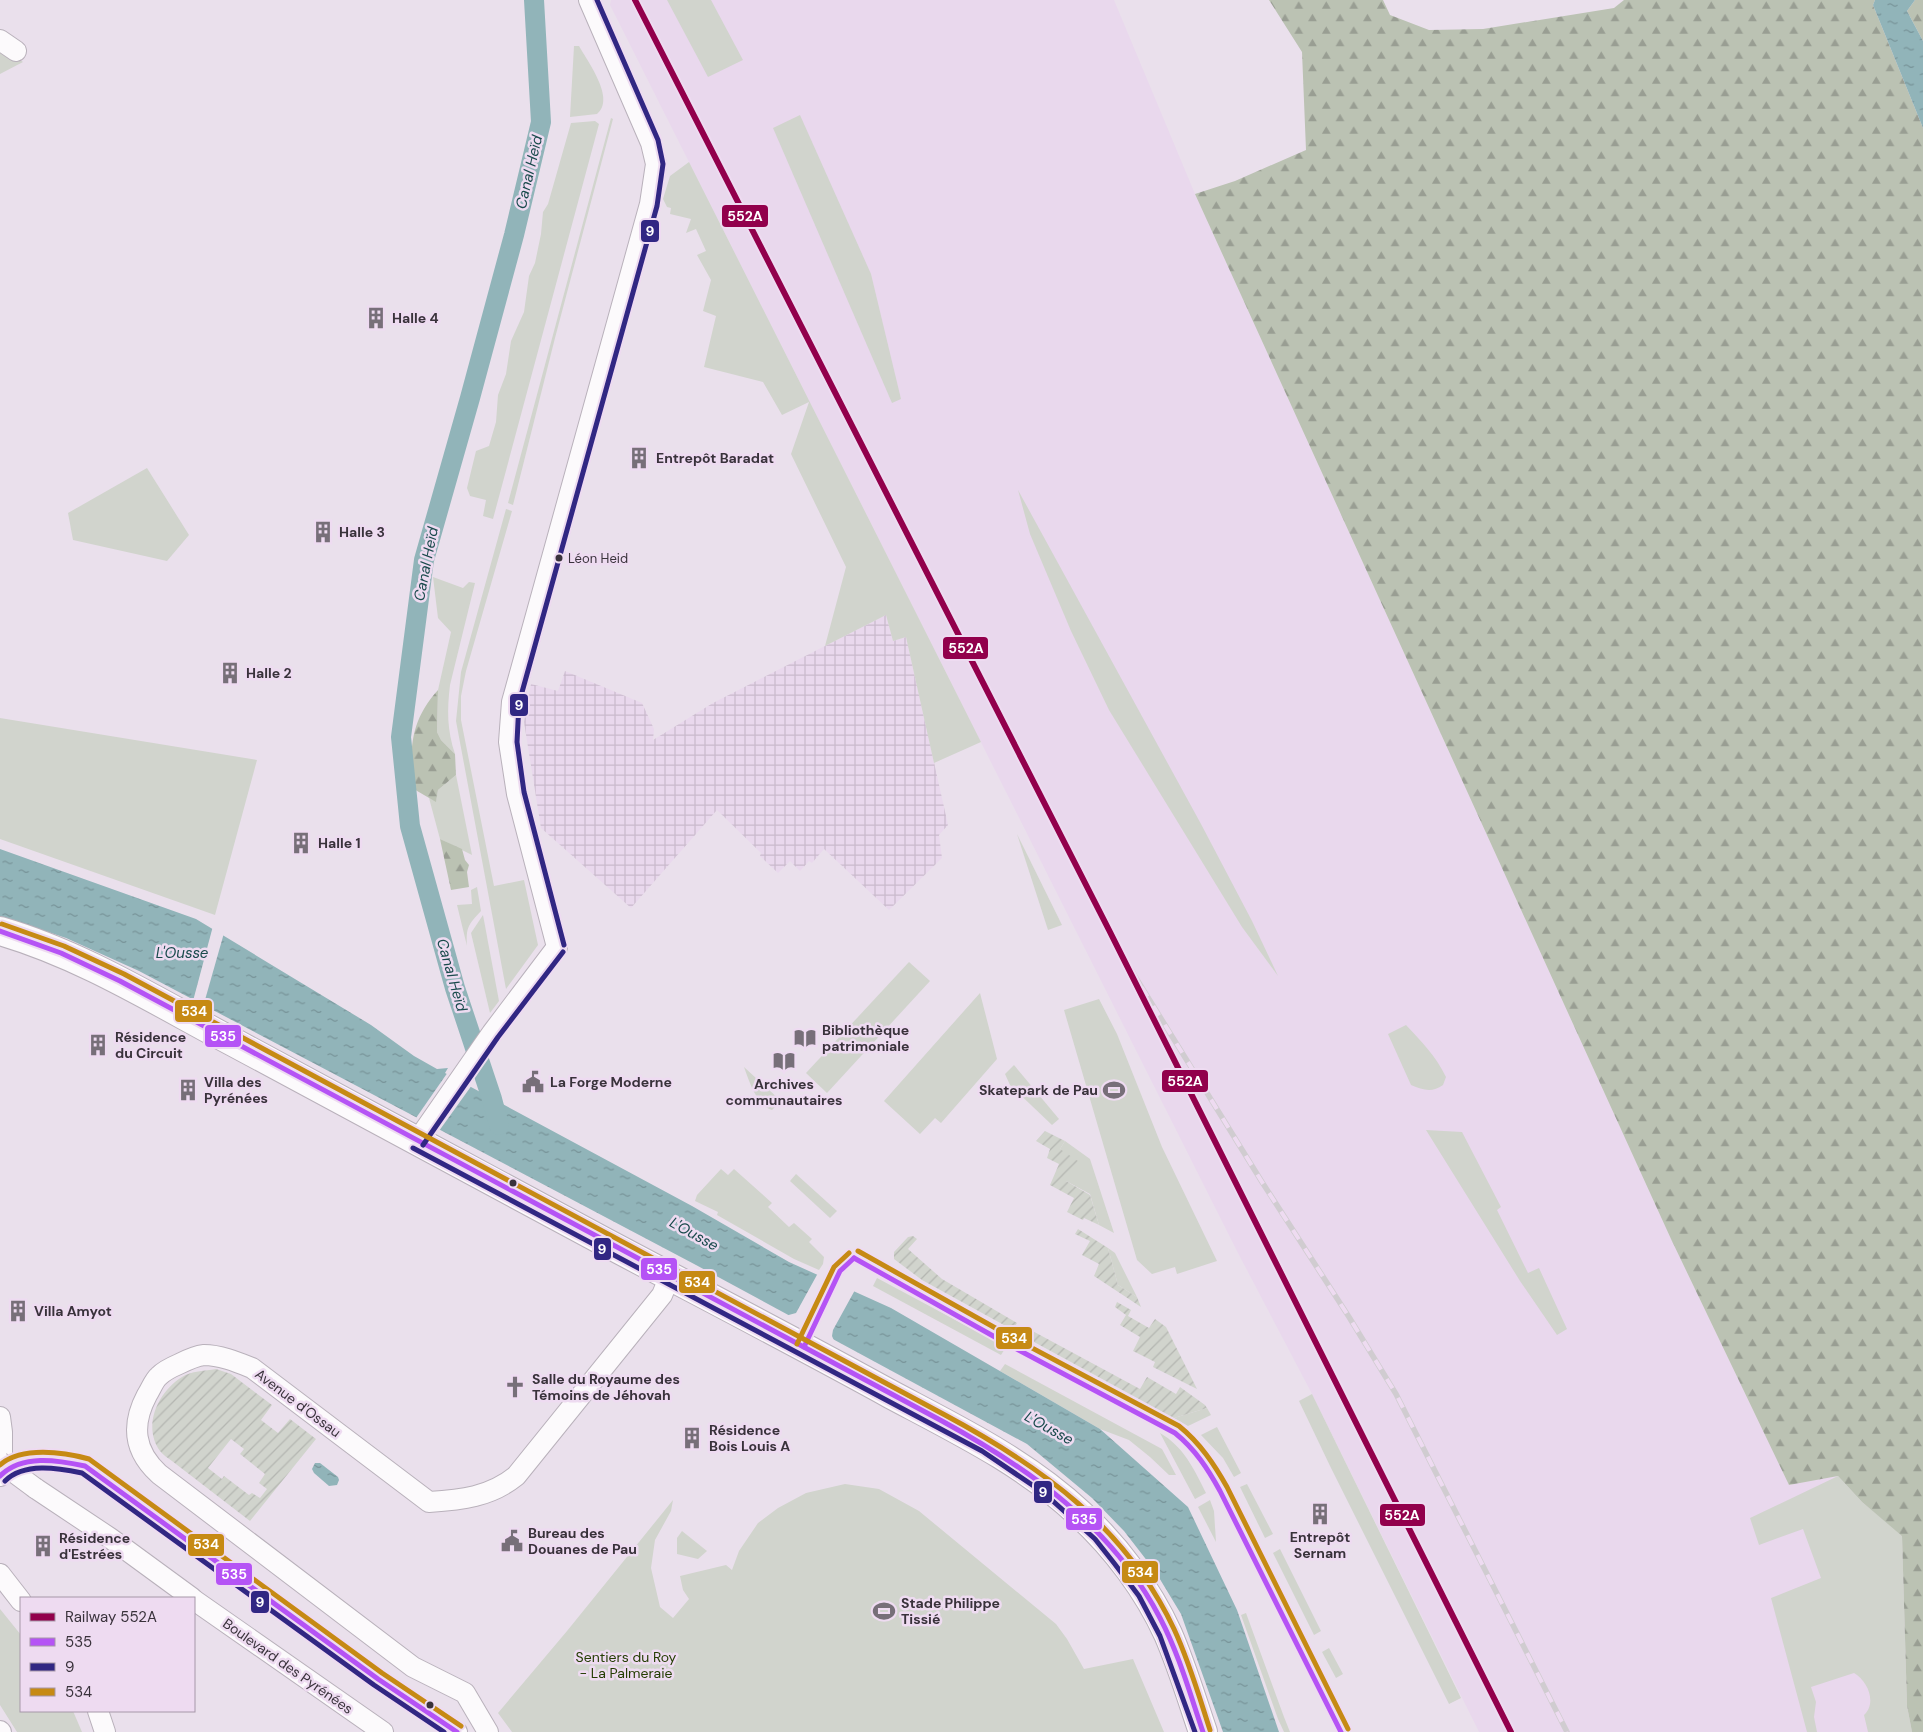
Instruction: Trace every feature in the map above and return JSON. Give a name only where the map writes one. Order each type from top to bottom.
[{"type":"main road","points":[[0,931],[72,957],[422,1132],[670,1276],[986,1445],[1050,1487],[1100,1534],[1144,1592],[1167,1633],[1204,1732]]},
{"type":"street","points":[[422,1132],[489,1036],[557,947],[517,794],[509,742],[512,702],[650,204],[656,164],[651,144],[588,0]]},
{"type":"street","name":"Avenue d'Ossau","points":[[488,1732],[465,1693],[413,1667],[159,1474],[148,1463],[140,1450],[137,1426],[139,1412],[158,1376],[169,1369],[191,1358],[203,1355],[227,1359],[252,1368],[428,1502],[473,1498],[499,1488],[516,1476],[662,1295],[670,1276]]},
{"type":"street","points":[[0,1417],[2,1432],[1,1470],[16,1464],[33,1461],[64,1462],[85,1466],[378,1679],[457,1732]]},
{"type":"street","name":"Boulevard des Pyrénées","points":[[1,1470],[36,1488],[110,1538],[190,1597]]},
{"type":"street","points":[[0,1574],[20,1599]]},
{"type":"street","name":"Boulevard des Pyrénées","points":[[195,1600],[383,1732]]},
{"type":"street","points":[[98,1712],[105,1732]]},
{"type":"shaded area","points":[[611,0],[1114,0],[1195,194],[1671,1239],[1789,1485],[1838,1476],[1907,1706],[1912,1732],[1479,1732],[1312,1394],[1238,1253],[610,5]]},
{"type":"shaded area","points":[[886,615],[893,641],[906,637],[948,825],[939,835],[942,858],[889,910],[824,849],[812,863],[809,861],[800,871],[790,861],[778,873],[760,856],[761,853],[717,810],[631,908],[541,828],[524,722],[531,684],[558,691],[565,671],[642,703],[654,729],[653,740],[713,703]]},
{"type":"green space","points":[[667,0],[711,0],[743,60],[708,77]]},
{"type":"green space","points":[[1269,0],[1383,0],[1390,15],[1429,30],[1483,29],[1614,8],[1624,0],[1875,0],[1873,5],[1923,128],[1923,1732],[1912,1732],[1907,1706],[1902,1536],[1862,1502],[1838,1476],[1789,1485],[1671,1239],[1195,194],[1235,181],[1306,150],[1302,52]]},
{"type":"green space","points":[[1915,0],[1923,0],[1923,41],[1907,11]]},
{"type":"green space","points":[[0,45],[23,62],[0,74]]},
{"type":"green space","points":[[574,46],[579,46],[594,71],[602,90],[602,107],[597,114],[570,117]]},
{"type":"green space","points":[[800,115],[871,274],[901,399],[892,403],[773,128]]},
{"type":"green space","points":[[611,118],[613,119],[513,505],[508,503]]},
{"type":"green space","points":[[595,121],[599,124],[493,519],[483,516],[486,500],[470,496],[467,488],[476,451],[489,446],[496,422],[498,395],[506,374],[511,341],[524,312],[529,276],[535,263],[541,234],[543,212],[548,204],[571,123]]},
{"type":"green space","points":[[689,162],[981,742],[934,763],[906,637],[893,641],[886,615],[825,646],[846,567],[791,454],[809,402],[782,415],[763,382],[704,367],[716,316],[703,311],[711,280],[697,255],[706,251],[696,229],[686,233],[691,219],[670,214],[671,208],[667,207],[663,199],[670,176]]},
{"type":"green space","points":[[147,468],[189,535],[167,561],[73,540],[68,513]]},
{"type":"green space","points":[[1018,490],[1201,824],[1252,921],[1278,976],[1242,927],[1109,710],[1071,631],[1030,534]]},
{"type":"green space","points":[[506,509],[512,511],[466,671],[461,696],[461,720],[494,886],[524,880],[538,945],[506,989],[456,721],[461,672]]},
{"type":"green space","points":[[433,577],[463,588],[469,582],[475,583],[450,685],[448,720],[455,754],[441,740],[437,732],[438,690],[451,632],[438,618]]},
{"type":"green space","points":[[438,690],[437,732],[441,740],[455,754],[456,775],[438,790],[436,802],[412,788],[411,760],[417,724],[429,701]]},
{"type":"green space","points":[[0,718],[257,760],[215,915],[0,839]]},
{"type":"green space","points":[[456,775],[472,855],[440,839],[429,798],[436,801],[438,790]]},
{"type":"green space","points":[[1017,834],[1062,925],[1048,930]]},
{"type":"green space","points":[[440,839],[462,849],[465,860],[469,865],[467,872],[469,887],[451,890]]},
{"type":"green space","points":[[477,887],[481,911],[469,927],[467,946],[457,905],[472,904],[471,890]]},
{"type":"green space","points":[[483,915],[499,1001],[490,1013],[471,933]]},
{"type":"green space","points":[[909,962],[930,981],[827,1093],[806,1073]]},
{"type":"green space","points":[[980,993],[997,1059],[941,1123],[935,1118],[920,1134],[884,1101]]},
{"type":"green space","name":"Skatepark de Pau","points":[[1099,999],[1117,1034],[1162,1147],[1217,1261],[1177,1274],[1175,1267],[1152,1274],[1137,1260],[1064,1010]]},
{"type":"green space","points":[[1406,1025],[1428,1049],[1442,1069],[1446,1077],[1443,1085],[1439,1088],[1427,1090],[1411,1085],[1388,1034]]},
{"type":"green space","points":[[1014,1065],[1059,1119],[1052,1125],[1010,1085],[1005,1074]]},
{"type":"green space","points":[[744,1067],[781,1101],[772,1110],[762,1104],[758,1098]]},
{"type":"green space","points":[[1426,1130],[1462,1132],[1501,1207],[1497,1210],[1528,1273],[1539,1268],[1567,1329],[1557,1335],[1520,1281]]},
{"type":"green space","points":[[1045,1131],[1065,1141],[1060,1149],[1078,1161],[1066,1181],[1090,1195],[1099,1225],[1067,1212],[1074,1198],[1050,1185],[1059,1164],[1047,1158],[1050,1149],[1036,1141]]},
{"type":"green space","points":[[1065,1141],[1090,1159],[1114,1233],[1099,1225],[1090,1194],[1066,1181],[1060,1149]]},
{"type":"green space","points":[[721,1169],[728,1175],[734,1169],[772,1203],[768,1207],[789,1227],[794,1223],[812,1239],[809,1242],[824,1257],[823,1264],[819,1270],[794,1259],[717,1215],[718,1212],[695,1201],[697,1195]]},
{"type":"green space","points":[[796,1174],[837,1211],[830,1218],[790,1181]]},
{"type":"green space","points":[[1078,1229],[1108,1248],[1118,1285],[1137,1297],[1141,1307],[1094,1276],[1099,1264],[1082,1255],[1090,1241],[1075,1234]]},
{"type":"green space","points":[[913,1236],[917,1239],[908,1249],[942,1279],[1017,1323],[1013,1330],[922,1280],[894,1259],[894,1252],[908,1237]]},
{"type":"green space","points":[[1108,1248],[1115,1253],[1137,1297],[1118,1285]]},
{"type":"green space","points":[[877,1278],[1006,1347],[1001,1355],[873,1286]]},
{"type":"green space","points":[[1117,1302],[1131,1310],[1128,1316],[1149,1328],[1155,1319],[1166,1327],[1197,1389],[1153,1367],[1155,1362],[1133,1351],[1140,1337],[1120,1325],[1126,1315],[1115,1307]]},
{"type":"green space","points":[[1027,1328],[1140,1389],[1147,1377],[1176,1394],[1180,1387],[1207,1408],[1174,1418],[1023,1336]]},
{"type":"green space","points":[[1005,1364],[1162,1449],[1176,1475],[1169,1475],[1129,1440],[1100,1429],[1000,1371]]},
{"type":"green space","points":[[216,1369],[231,1374],[272,1405],[261,1420],[278,1433],[290,1419],[316,1439],[250,1521],[164,1455],[155,1441],[152,1431],[155,1410],[173,1383],[194,1372]],"holes":[[[231,1439],[244,1449],[240,1454],[265,1474],[259,1483],[267,1489],[260,1498],[252,1493],[249,1495],[224,1476],[222,1479],[208,1468]]]},
{"type":"green space","points":[[1312,1394],[1461,1698],[1449,1704],[1299,1401]]},
{"type":"green space","points":[[1207,1408],[1211,1415],[1188,1426],[1174,1418]]},
{"type":"green space","points":[[1217,1427],[1241,1473],[1234,1477],[1223,1458],[1201,1435]]},
{"type":"green space","points":[[1160,1433],[1182,1452],[1206,1493],[1195,1499]]},
{"type":"green space","points":[[1838,1476],[1862,1502],[1902,1535],[1907,1706],[1912,1732],[1868,1732],[1864,1715],[1870,1704],[1869,1692],[1863,1681],[1854,1673],[1811,1687],[1816,1702],[1814,1717],[1817,1732],[1807,1732],[1771,1598],[1821,1578],[1803,1529],[1759,1545],[1750,1518]]},
{"type":"green space","name":"Stade Philippe Tissié","points":[[845,1484],[879,1489],[919,1511],[1056,1624],[1084,1669],[1133,1659],[1164,1732],[512,1732],[498,1713],[673,1500],[671,1511],[655,1540],[651,1568],[660,1607],[673,1618],[689,1599],[683,1590],[680,1576],[726,1565],[732,1570],[739,1551],[758,1523],[778,1508],[806,1493]]},
{"type":"green space","points":[[1247,1484],[1273,1534],[1265,1538],[1240,1487]]},
{"type":"green space","points":[[1210,1500],[1214,1511],[1216,1542],[1198,1507]]},
{"type":"green space","points":[[682,1531],[707,1551],[698,1559],[677,1554],[677,1538]]},
{"type":"green space","points":[[1280,1549],[1321,1631],[1314,1635],[1273,1553]]},
{"type":"green space","points":[[0,1609],[20,1634],[20,1712],[73,1712],[82,1732],[17,1732],[0,1705]]},
{"type":"green space","points":[[1246,1613],[1290,1732],[1284,1732],[1278,1719],[1241,1615]]},
{"type":"green space","points":[[1329,1648],[1343,1674],[1336,1678],[1322,1652]]},
{"type":"water","points":[[1875,0],[1915,0],[1907,11],[1923,41],[1923,128],[1873,5]]},
{"type":"water","name":"L'Ousse","points":[[0,849],[196,919],[371,1025],[414,1056],[437,1069],[448,1068],[445,1073],[692,1206],[789,1262],[891,1308],[1100,1429],[1188,1507],[1237,1610],[1279,1732],[1223,1732],[1181,1614],[1155,1571],[1124,1531],[1092,1498],[1027,1444],[696,1265],[139,971],[66,938],[0,916]]},
{"type":"water","points":[[315,1463],[320,1463],[338,1477],[337,1485],[329,1486],[314,1473],[312,1469]]},
{"type":"pier","points":[[213,926],[224,933],[203,1007],[193,1001]]},
{"type":"pier","points":[[448,1072],[472,1085],[439,1131],[416,1118]]},
{"type":"pier","points":[[818,1273],[855,1290],[833,1330],[832,1336],[835,1343],[785,1316],[796,1313]]},
{"type":"waterway","name":"Canal Heïd","points":[[499,1125],[455,988],[410,826],[401,737],[424,560],[514,235],[541,122],[534,0]]},
{"type":"railway","points":[[1109,930],[1136,978],[1262,1182],[1396,1394],[1567,1732]]},
{"type":"rail line","name":"552A","points":[[635,0],[1109,930],[1511,1732]]},
{"type":"transit line","name":"9","points":[[564,945],[524,792],[517,742],[519,703],[657,206],[663,164],[658,140],[597,0]]},
{"type":"transit line","name":"534","points":[[2,924],[64,946],[124,974],[945,1415],[1015,1456],[1078,1503],[1106,1530],[1132,1560],[1154,1593],[1174,1629],[1189,1666],[1210,1730]]},
{"type":"transit line","name":"535","points":[[0,931],[61,953],[120,981],[942,1421],[1007,1459],[1037,1480],[1094,1528],[1141,1585],[1173,1646],[1203,1732]]},
{"type":"transit line","name":"9","points":[[423,1145],[498,1037],[563,952]]},
{"type":"transit line","name":"9","points":[[413,1148],[982,1451],[1044,1493],[1095,1539],[1139,1596],[1160,1636],[1195,1732]]},
{"type":"transit line","name":"534","points":[[858,1251],[1015,1339],[1179,1426],[1194,1439],[1227,1487],[1348,1729]]},
{"type":"transit line","name":"534","points":[[797,1344],[834,1267],[849,1253]]},
{"type":"transit line","name":"535","points":[[854,1258],[1011,1346],[1175,1433],[1182,1439],[1211,1475],[1220,1491],[1341,1732]]},
{"type":"transit line","name":"535","points":[[804,1347],[840,1271],[854,1258]]},
{"type":"transit line","name":"534","points":[[0,1465],[19,1455],[43,1452],[68,1454],[89,1459],[382,1673],[461,1726]]},
{"type":"transit line","name":"535","points":[[0,1476],[19,1464],[40,1460],[85,1466],[378,1679],[457,1732]]},
{"type":"transit line","name":"9","points":[[5,1481],[13,1475],[31,1469],[52,1468],[82,1473],[374,1685],[444,1732]]},
{"type":"place","name":"Halle 4","points":[[376,318]]},
{"type":"place","name":"Entrepôt Baradat","points":[[639,458]]},
{"type":"place","name":"Halle 3","points":[[323,532]]},
{"type":"place","name":"Léon Heid","points":[[559,558]]},
{"type":"place","name":"Halle 2","points":[[230,673]]},
{"type":"place","name":"Halle 1","points":[[301,843]]},
{"type":"place","name":"Bibliothèque patrimoniale","points":[[805,1038]]},
{"type":"place","name":"Résidence du Circuit","points":[[98,1045]]},
{"type":"place","name":"Archives communautaires","points":[[784,1061]]},
{"type":"place","name":"La Forge Moderne","points":[[533,1082]]},
{"type":"place","name":"Villa des Pyrénées","points":[[188,1090]]},
{"type":"place","name":"Skatepark de Pau","points":[[1114,1090]]},
{"type":"place","name":"Villa Amyot","points":[[18,1311]]},
{"type":"place","name":"Salle du Royaume des Témoins de Jéhovah","points":[[515,1387]]},
{"type":"place","name":"Résidence Bois Louis A","points":[[692,1438]]},
{"type":"place","name":"Entrepôt Sernam","points":[[1320,1514]]},
{"type":"place","name":"Bureau des Douanes de Pau","points":[[512,1541]]},
{"type":"place","name":"Résidence d'Estrées","points":[[43,1546]]},
{"type":"place","name":"Stade Philippe Tissié","points":[[884,1611]]},
{"type":"park label","name":"Sentiers du Roy - La Palmeraie","points":[[626,1665]]}]
